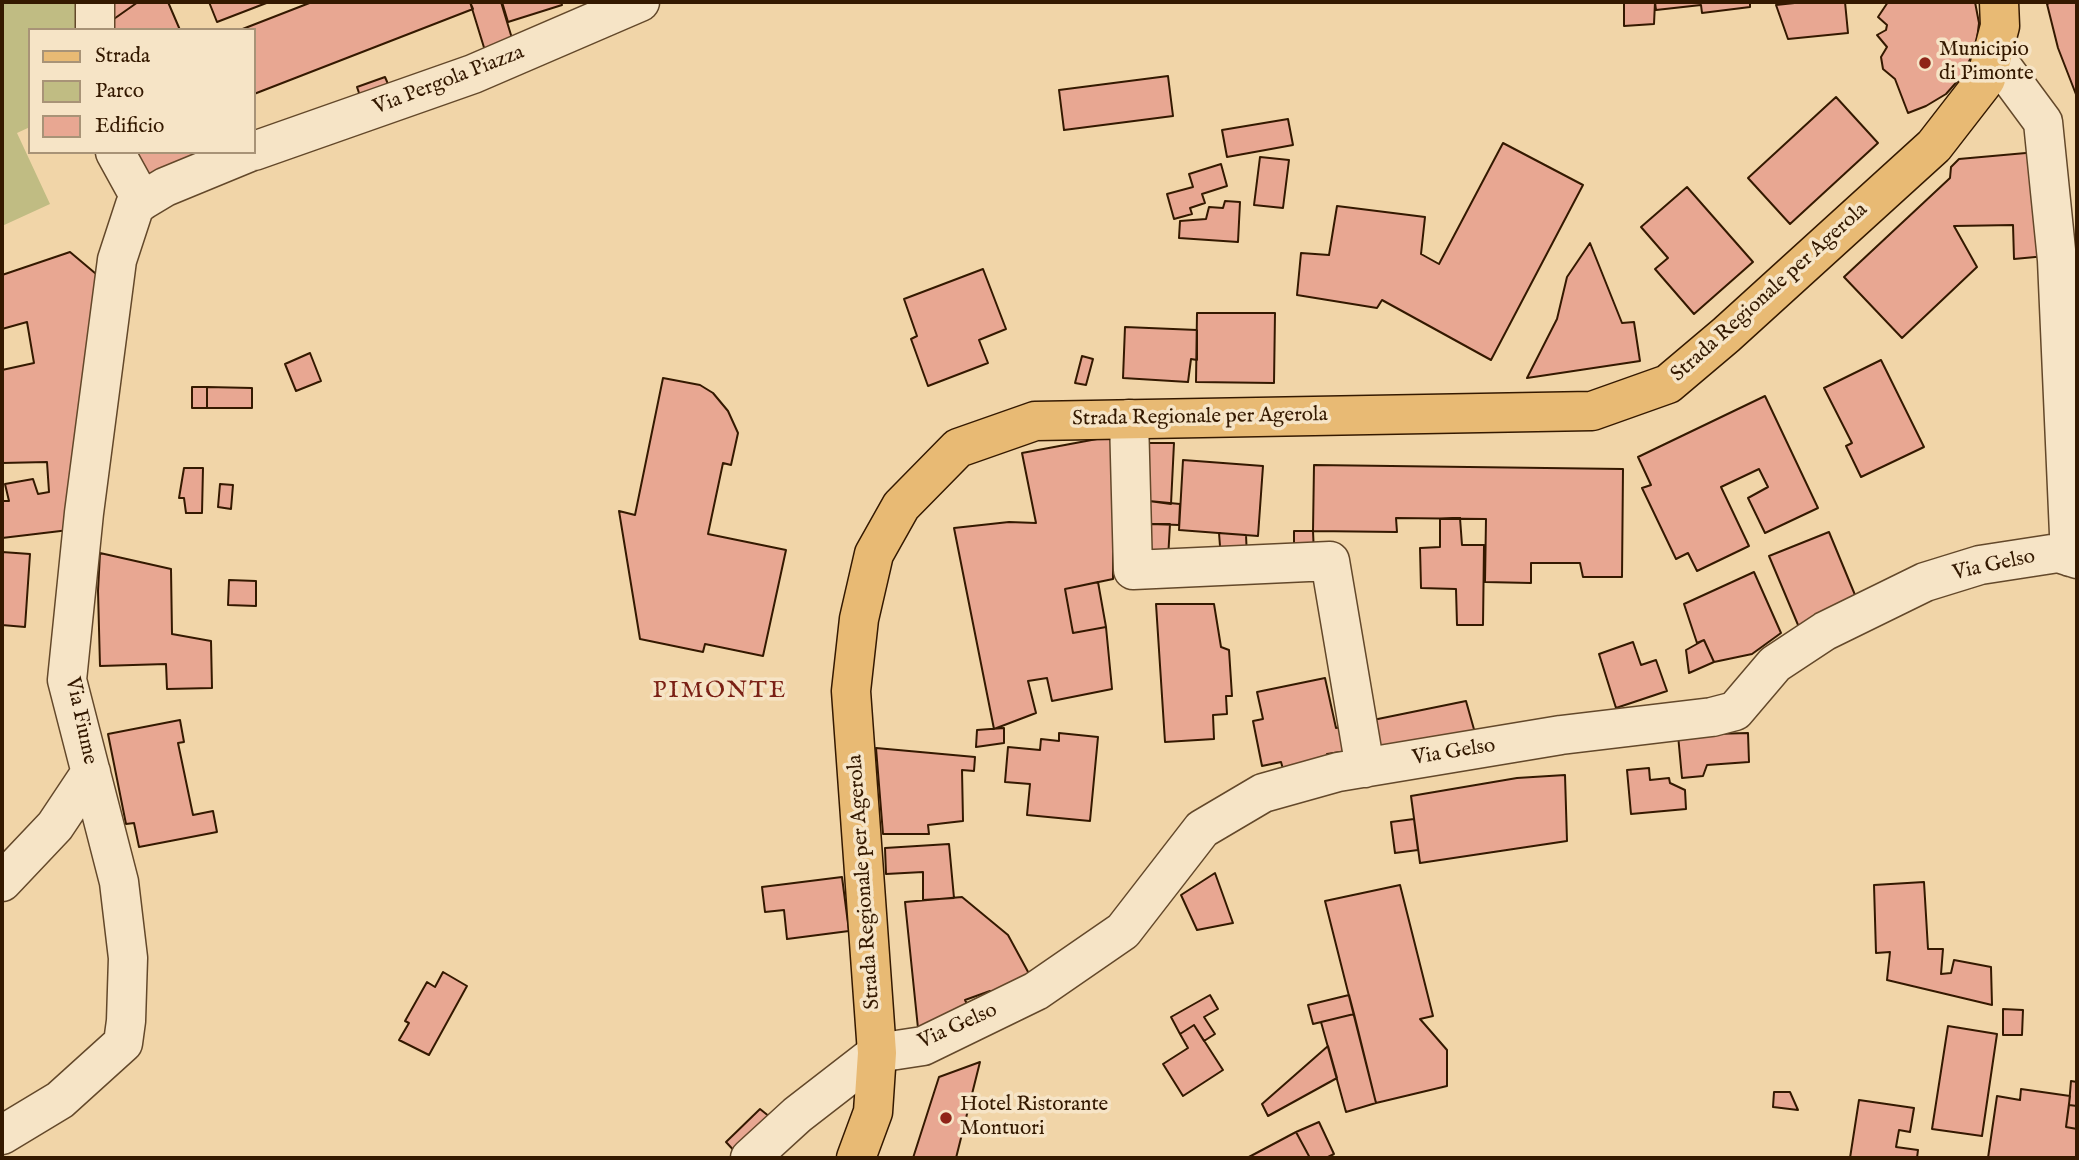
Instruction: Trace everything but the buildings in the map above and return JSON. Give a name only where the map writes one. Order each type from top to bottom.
[{"type":"main road","name":"Strada Regionale per Agerola","points":[[856,1158],[873,1112],[877,1053],[851,691],[859,619],[874,554],[901,506],[958,447],[1035,421],[1592,411],[1668,384],[1726,335],[1934,146],[1986,79],[2000,26],[1999,2]]},
{"type":"street","points":[[94,2],[95,28]]},
{"type":"street","name":"Via Pergola Piazza","points":[[256,151],[473,74],[640,2]]},
{"type":"street","points":[[1992,53],[2043,122],[2057,260],[2074,558]]},
{"type":"street","points":[[116,154],[139,203]]},
{"type":"street","name":"Via Pergola Piazza","points":[[139,203],[165,187],[247,154]]},
{"type":"street","name":"Via Fiume","points":[[2,1135],[60,1100],[123,1044],[127,946],[119,882],[67,680],[83,513],[117,260],[139,203]]},
{"type":"street","points":[[1129,419],[1133,570],[1331,561],[1365,768]]},
{"type":"street","name":"Via Gelso","points":[[877,1053],[923,1046],[1036,991],[1123,931],[1202,829],[1263,793],[1338,772],[1561,735],[1712,718],[1735,711],[1775,664],[1825,631],[1925,582],[1980,565],[2058,553],[2074,558]]},
{"type":"street","points":[[2,882],[55,826],[91,772]]},
{"type":"street","points":[[750,1158],[797,1115],[877,1053]]},
{"type":"green space","points":[[2,2],[85,2],[85,28],[28,28],[28,128],[17,133],[50,204],[2,226]]},
{"type":"place","name":"Municipio di Pimonte","points":[[1925,63]]},
{"type":"place","name":"Hotel Ristorante Montuori","points":[[946,1118]]},
{"type":"district","name":"PIMONTE","points":[[720,692]]}]
